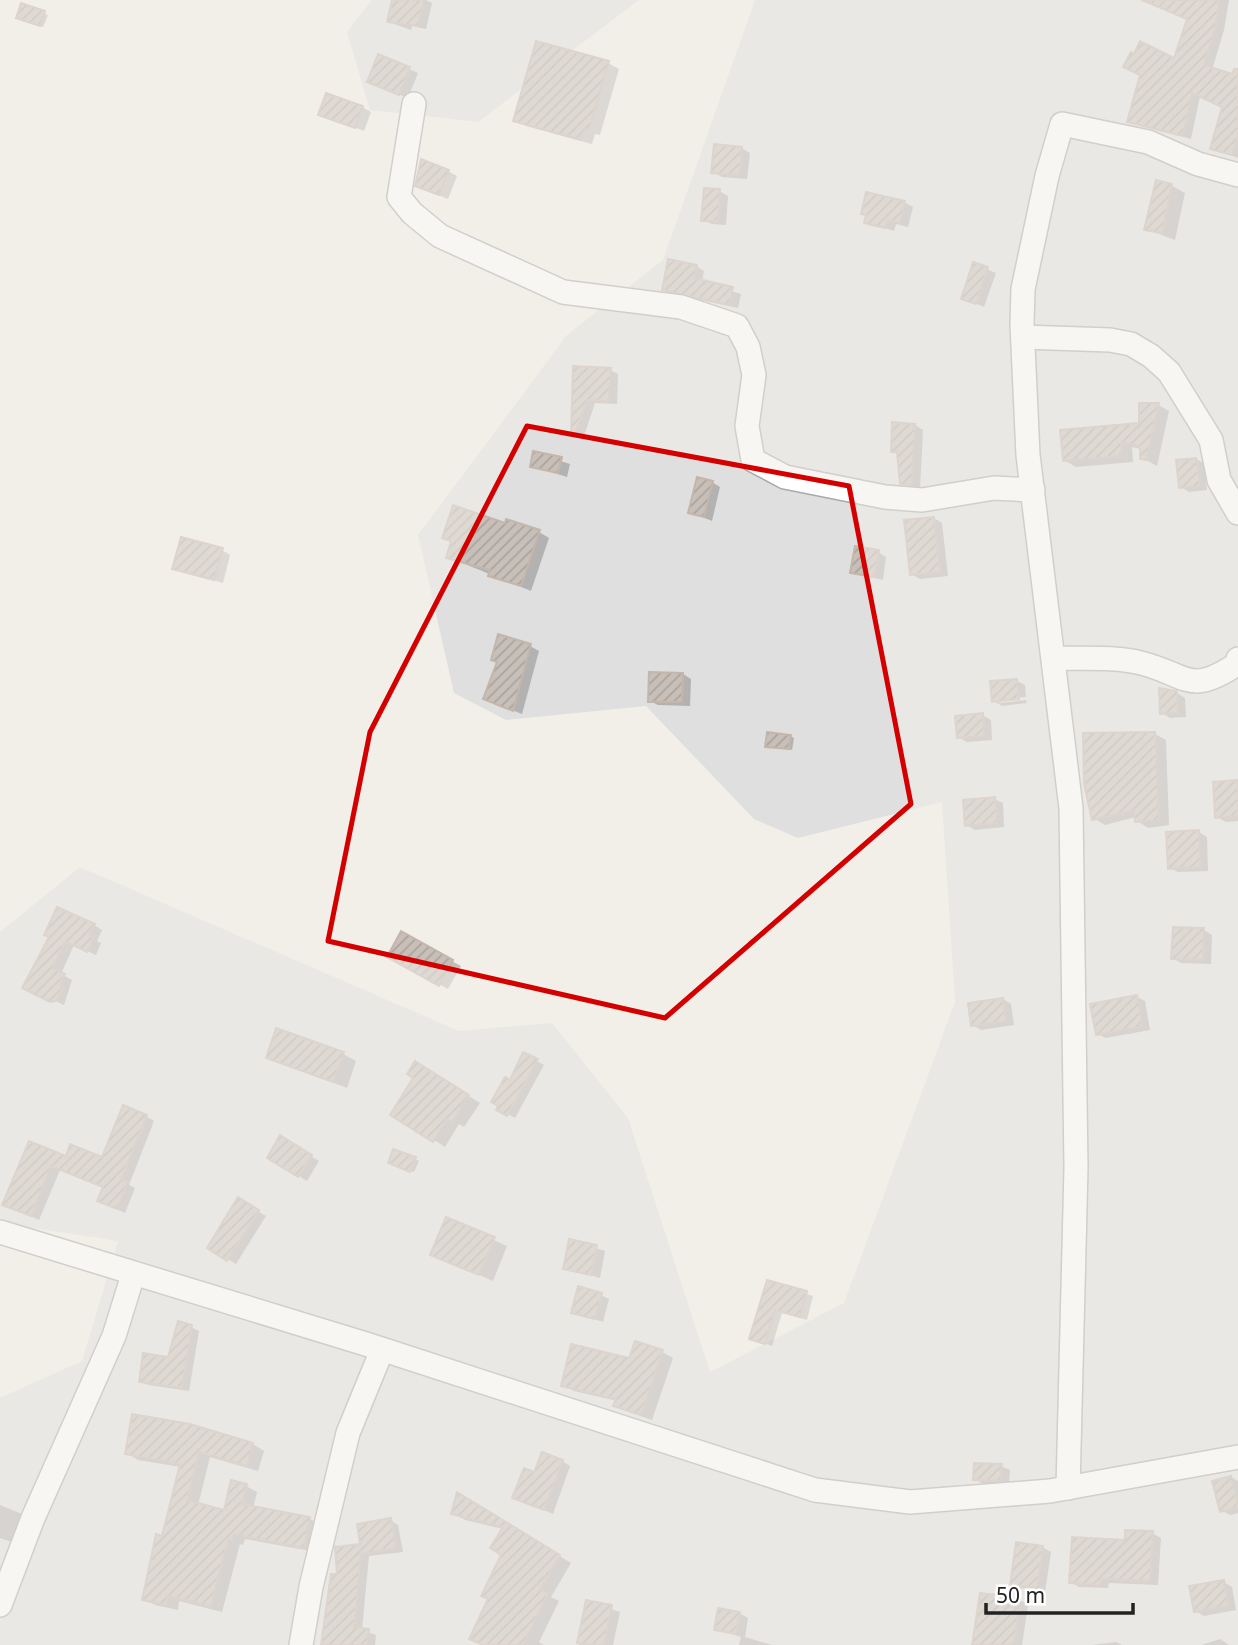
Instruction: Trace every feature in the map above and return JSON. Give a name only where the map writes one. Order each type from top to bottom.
[{"type":"street","points":[[414,104],[399,197],[412,213],[440,236],[563,292],[681,307],[737,326],[748,347],[754,375],[747,426],[753,460],[785,477],[885,497],[922,500],[994,488],[1033,490]]},
{"type":"street","points":[[1068,1488],[1076,1168],[1071,808],[1026,421],[1023,289],[1047,176],[1062,124],[1148,142],[1198,164],[1238,175]]},
{"type":"street","points":[[1023,337],[1110,340],[1131,344],[1150,356],[1169,372],[1211,440],[1219,480],[1238,513]]},
{"type":"street","points":[[1054,658],[1140,663],[1186,681],[1214,679],[1237,664],[1238,659]]},
{"type":"street","points":[[0,1232],[382,1350],[815,1490],[910,1502],[1068,1488],[1238,1457]]},
{"type":"street","points":[[0,1605],[33,1518],[114,1336],[133,1275]]},
{"type":"street","points":[[301,1645],[310,1587],[348,1433],[382,1350]]},
{"type":"highlighted area","points":[[527,426],[849,486],[911,804],[665,1018],[328,941],[370,732]]},
{"type":"shaded area","points":[[372,0],[639,0],[478,122],[370,110],[347,32]]},
{"type":"shaded area","points":[[755,0],[1238,0],[1238,1645],[0,1645],[0,1398],[82,1361],[118,1241],[0,1223],[0,932],[80,867],[459,1031],[552,1023],[628,1118],[710,1372],[844,1303],[955,1002],[942,802],[798,838],[754,819],[646,706],[506,720],[454,693],[418,535],[567,335],[663,260]]},
{"type":"building","points":[[392,0],[424,0],[418,26],[387,22]]},
{"type":"building","points":[[1142,0],[1219,0],[1216,25],[1204,65],[1232,74],[1234,69],[1238,69],[1238,136],[1232,155],[1210,149],[1222,107],[1192,93],[1183,136],[1127,122],[1140,75],[1123,67],[1131,52],[1134,54],[1140,41],[1174,58],[1187,19]]},
{"type":"building","points":[[21,3],[45,11],[40,26],[16,18]]},
{"type":"building","points":[[536,41],[609,61],[589,130],[584,129],[581,140],[513,121]]},
{"type":"building","points":[[378,54],[410,67],[399,95],[367,82]]},
{"type":"building","points":[[326,93],[363,106],[355,128],[318,115]]},
{"type":"building","points":[[714,144],[742,147],[739,175],[711,173]]},
{"type":"building","points":[[421,159],[449,170],[439,195],[415,186]]},
{"type":"building","points":[[1156,180],[1172,184],[1162,233],[1144,230]]},
{"type":"building","points":[[704,188],[720,189],[718,221],[701,221]]},
{"type":"building","points":[[866,192],[905,201],[900,223],[887,220],[885,228],[864,223],[866,215],[861,214]]},
{"type":"building","points":[[668,259],[697,265],[694,278],[733,287],[729,305],[662,290]]},
{"type":"building","points":[[973,262],[988,267],[976,304],[961,299]]},
{"type":"building","points":[[573,366],[611,368],[609,401],[587,400],[574,436],[571,435]]},
{"type":"building","points":[[1139,403],[1159,403],[1146,460],[1140,459],[1140,446],[1121,442],[1122,456],[1063,461],[1060,430],[1139,423]]},
{"type":"building","points":[[892,422],[915,424],[912,485],[900,484],[897,452],[891,452]]},
{"type":"building","points":[[533,451],[562,457],[558,473],[530,467]]},
{"type":"building","points":[[1196,458],[1200,486],[1179,488],[1176,460]]},
{"type":"building","points":[[697,477],[713,481],[704,517],[688,513]]},
{"type":"building","points":[[453,505],[505,523],[506,519],[540,530],[521,586],[488,576],[490,570],[446,558],[451,541],[442,538]]},
{"type":"building","points":[[934,517],[940,572],[910,575],[904,520]]},
{"type":"building","points":[[181,537],[223,548],[214,580],[172,569]]},
{"type":"building","points":[[855,546],[879,550],[874,577],[850,573]]},
{"type":"building","points":[[498,634],[531,644],[513,711],[483,699],[497,662],[491,660]]},
{"type":"building","points":[[649,672],[683,673],[682,702],[648,702]]},
{"type":"building","points":[[1017,679],[1019,699],[992,702],[990,681]]},
{"type":"building","points":[[1159,688],[1177,691],[1178,713],[1160,714]]},
{"type":"building","points":[[983,713],[984,736],[957,738],[955,716]]},
{"type":"building","points":[[767,732],[791,735],[789,749],[765,747]]},
{"type":"building","points":[[1155,732],[1159,820],[1135,822],[1134,810],[1092,820],[1084,784],[1083,733]]},
{"type":"building","points":[[1238,780],[1238,816],[1215,818],[1213,782]]},
{"type":"building","points":[[995,797],[997,823],[965,826],[963,800]]},
{"type":"building","points":[[1199,830],[1200,867],[1168,869],[1166,832]]},
{"type":"building","points":[[57,907],[95,924],[89,935],[94,937],[87,952],[65,941],[53,968],[65,974],[59,985],[63,987],[56,1001],[50,1002],[22,988],[49,937],[44,935]]},
{"type":"building","points":[[1173,927],[1204,928],[1203,960],[1171,959]]},
{"type":"building","points":[[401,931],[453,960],[439,986],[387,957]]},
{"type":"building","points":[[1137,995],[1143,1026],[1096,1035],[1090,1004]]},
{"type":"building","points":[[1003,998],[1006,1021],[971,1026],[968,1003]]},
{"type":"building","points":[[276,1028],[344,1052],[333,1082],[266,1058]]},
{"type":"building","points":[[523,1052],[538,1059],[507,1116],[496,1110],[498,1106],[491,1102],[505,1077],[510,1080]]},
{"type":"building","points":[[415,1061],[469,1095],[452,1122],[447,1119],[433,1142],[390,1115],[413,1078],[407,1074]]},
{"type":"building","points":[[123,1105],[147,1115],[121,1180],[128,1182],[117,1209],[97,1201],[103,1187],[51,1166],[31,1216],[2,1205],[29,1141],[66,1156],[70,1144],[102,1157]]},
{"type":"building","points":[[280,1135],[312,1155],[298,1177],[267,1158]]},
{"type":"building","points":[[393,1149],[416,1157],[410,1172],[388,1163]]},
{"type":"building","points":[[238,1197],[259,1210],[227,1261],[207,1248]]},
{"type":"building","points":[[446,1217],[495,1237],[479,1275],[430,1255]]},
{"type":"building","points":[[569,1239],[597,1245],[591,1275],[563,1269]]},
{"type":"building","points":[[767,1280],[807,1291],[800,1317],[775,1310],[765,1344],[749,1339]]},
{"type":"building","points":[[578,1286],[602,1293],[595,1319],[571,1313]]},
{"type":"building","points":[[178,1321],[192,1325],[182,1388],[139,1382],[143,1353],[168,1357]]},
{"type":"building","points":[[635,1341],[663,1350],[641,1415],[613,1406],[616,1399],[561,1386],[571,1344],[629,1358]]},
{"type":"building","points":[[132,1414],[190,1424],[253,1443],[247,1466],[199,1452],[187,1500],[224,1510],[231,1480],[247,1484],[242,1504],[310,1517],[304,1548],[234,1534],[232,1540],[228,1539],[211,1606],[168,1596],[166,1605],[142,1600],[156,1534],[162,1536],[180,1464],[125,1454]]},
{"type":"building","points":[[542,1452],[563,1460],[544,1510],[512,1498],[524,1468],[534,1472]]},
{"type":"building","points":[[974,1463],[1002,1464],[1001,1481],[973,1480]]},
{"type":"building","points":[[1231,1476],[1238,1507],[1220,1512],[1212,1481]]},
{"type":"building","points":[[457,1492],[560,1555],[540,1589],[548,1593],[523,1645],[483,1645],[469,1639],[488,1599],[481,1596],[501,1555],[490,1548],[503,1527],[451,1514]]},
{"type":"building","points":[[391,1518],[396,1548],[362,1554],[361,1551],[354,1627],[369,1629],[367,1645],[321,1645],[331,1574],[337,1574],[335,1547],[360,1544],[357,1524]]},
{"type":"building","points":[[1125,1530],[1153,1531],[1150,1581],[1101,1579],[1100,1585],[1069,1583],[1072,1537],[1125,1540]]},
{"type":"building","points":[[1016,1542],[1043,1546],[1037,1588],[1010,1585]]},
{"type":"building","points":[[1224,1580],[1228,1606],[1194,1612],[1189,1586]]},
{"type":"building","points":[[980,1593],[1020,1598],[1014,1645],[972,1645]]},
{"type":"building","points":[[586,1600],[612,1605],[604,1645],[577,1643]]},
{"type":"building","points":[[718,1608],[740,1612],[736,1634],[714,1630]]}]
